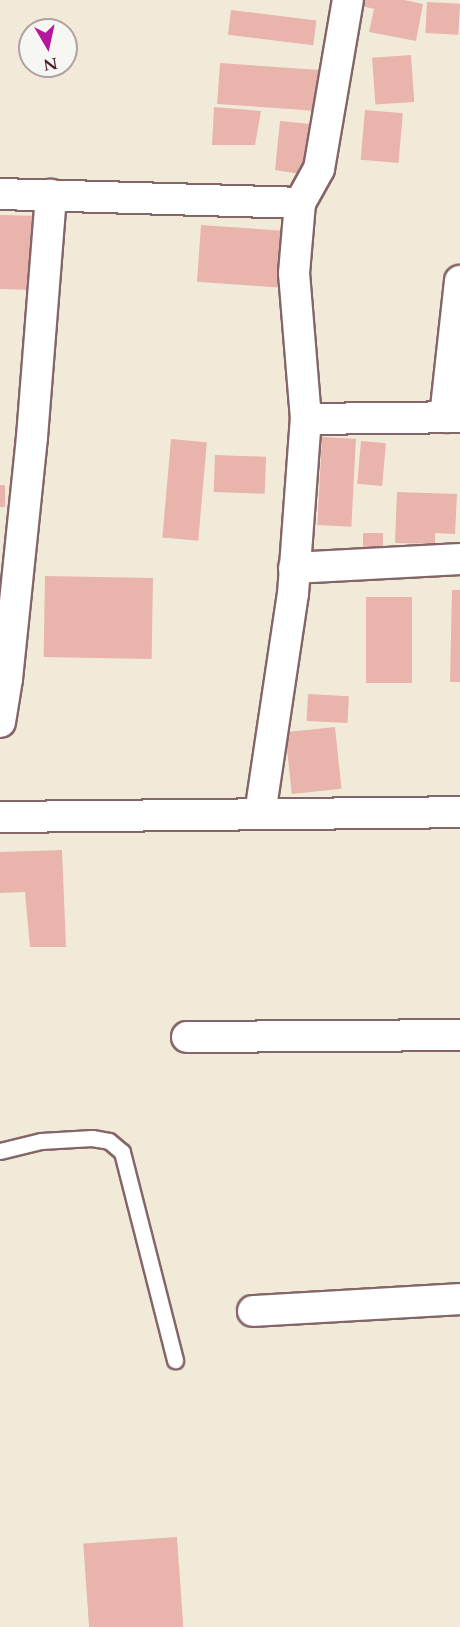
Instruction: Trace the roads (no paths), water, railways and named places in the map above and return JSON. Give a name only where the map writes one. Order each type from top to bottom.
[{"type":"street","points":[[260,814],[293,594],[306,419],[294,273],[300,203],[319,169],[348,0]]},
{"type":"street","points":[[0,194],[300,203]]},
{"type":"street","points":[[0,722],[7,679],[32,436],[51,195]]},
{"type":"street","points":[[306,419],[453,417],[460,280]]},
{"type":"street","points":[[294,568],[460,560]]},
{"type":"street","points":[[0,817],[460,812]]},
{"type":"street","points":[[187,1037],[460,1035]]},
{"type":"street","points":[[253,1311],[460,1299]]},
{"type":"lane","points":[[0,1151],[41,1141],[92,1138],[109,1141],[122,1152],[175,1360]]}]
